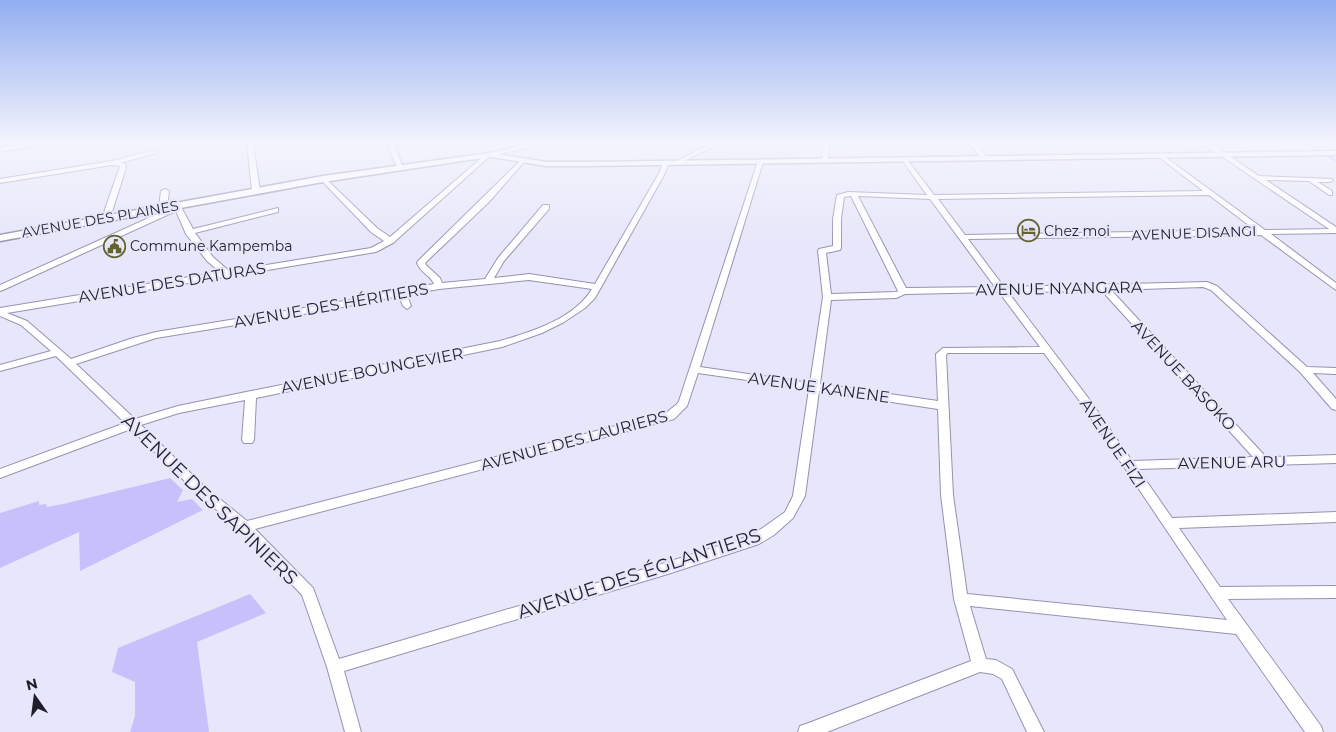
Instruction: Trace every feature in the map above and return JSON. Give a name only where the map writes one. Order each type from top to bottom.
[{"type":"street","points":[[0,181],[24,177]]},
{"type":"street","points":[[106,218],[120,177]]},
{"type":"street","points":[[254,177],[256,191]]},
{"type":"street","name":"AVENUE DES PLAINES","points":[[0,238],[335,177]]},
{"type":"street","name":"AVENUE DES DATURAS","points":[[0,312],[226,273],[363,252],[390,241],[463,177]]},
{"type":"street","points":[[439,286],[437,280],[422,266],[421,262],[486,200],[507,177]]},
{"type":"street","name":"AVENUE BOUNGEVIER","points":[[0,474],[132,424],[178,410],[502,344],[571,316],[591,298],[660,177]]},
{"type":"street","name":"AVENUE DES LAURIERS","points":[[245,526],[670,416],[682,406],[755,177]]},
{"type":"street","name":"AVENUE FIZI","points":[[917,177],[1085,401],[1218,593],[1240,628],[1315,732]]},
{"type":"street","points":[[1188,177],[1336,286]]},
{"type":"street","points":[[1257,178],[1330,180]]},
{"type":"street","points":[[1257,178],[1336,230]]},
{"type":"street","points":[[323,179],[374,230],[390,241]]},
{"type":"street","points":[[1310,179],[1329,193]]},
{"type":"street","points":[[163,208],[165,191]]},
{"type":"street","name":"AVENUE DES ÉGLANTIERS","points":[[335,667],[668,568],[754,540],[789,516],[799,496],[827,297],[822,252],[837,248],[839,197],[842,194],[853,194]]},
{"type":"street","points":[[902,291],[853,194],[932,197],[1210,194]]},
{"type":"street","points":[[0,288],[177,206],[189,232],[212,263],[226,273]]},
{"type":"street","points":[[488,281],[501,260],[546,207]]},
{"type":"street","points":[[189,232],[275,210]]},
{"type":"street","name":"AVENUE DISANGI","points":[[962,237],[1336,230]]},
{"type":"street","points":[[199,278],[212,263]]},
{"type":"street","name":"AVENUE DES HÉRITIERS","points":[[69,363],[156,335],[439,286],[536,278],[597,287]]},
{"type":"street","name":"AVENUE NYANGARA","points":[[827,297],[900,294],[902,291],[1104,288],[1197,283],[1214,288],[1304,370]]},
{"type":"street","name":"AVENUE BASOKO","points":[[1104,288],[1264,462]]},
{"type":"street","points":[[402,293],[407,306]]},
{"type":"street","name":"AVENUE DES SAPINIERS","points":[[0,312],[24,323],[58,352],[201,490],[245,526],[308,592],[335,667],[353,732]]},
{"type":"street","points":[[980,665],[961,599],[947,495],[944,406],[940,358],[941,354],[946,350],[1047,350]]},
{"type":"street","points":[[0,368],[58,352]]},
{"type":"street","name":"AVENUE KANENE","points":[[693,369],[944,406]]},
{"type":"street","points":[[1304,370],[1336,371]]},
{"type":"street","points":[[1304,370],[1336,406]]},
{"type":"street","points":[[248,440],[251,394]]},
{"type":"street","name":"AVENUE ARU","points":[[1128,465],[1336,459]]},
{"type":"street","points":[[1168,523],[1336,517]]},
{"type":"street","points":[[1218,593],[1336,592]]},
{"type":"street","points":[[961,599],[1240,628]]},
{"type":"street","points":[[806,732],[980,665],[996,667],[1007,674],[1036,732]]},
{"type":"shaded area","points":[[170,478],[183,490],[177,502],[192,499],[203,510],[80,571],[79,532],[0,568],[0,513],[39,501],[39,505],[46,504],[47,507],[63,504]]},
{"type":"shaded area","points":[[250,594],[266,613],[197,642],[209,732],[130,732],[135,716],[135,682],[112,672],[118,648]]},
{"type":"place","name":"Chez moi","points":[[1028,231]]},
{"type":"place","name":"Commune Kampemba","points":[[114,246]]}]
